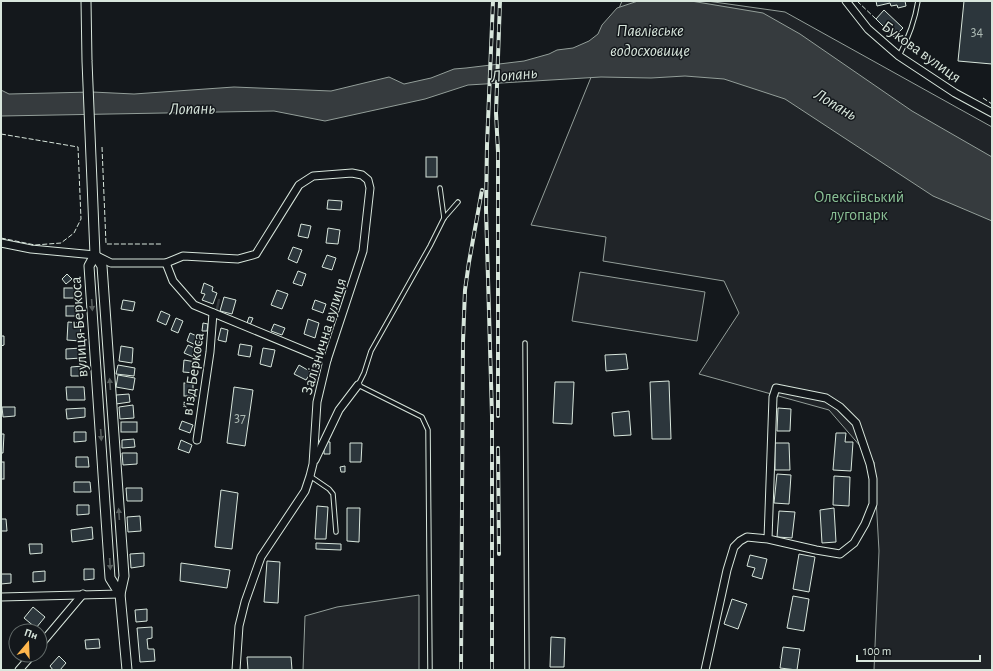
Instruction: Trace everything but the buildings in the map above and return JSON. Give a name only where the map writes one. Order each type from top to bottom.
[{"type":"street","points":[[86,1],[95,255]]},
{"type":"street","name":"Букова вулиця","points":[[846,1],[868,29],[899,56],[955,93],[992,113]]},
{"type":"street","name":"Залізнична вулиця","points":[[166,263],[183,256],[238,259],[256,254],[299,185],[313,176],[352,173],[362,175],[368,180],[370,188],[363,251],[327,360],[317,402],[313,464],[310,476],[305,491],[274,535],[261,557],[240,620],[236,670]]},
{"type":"street","points":[[1,243],[31,249],[95,255],[111,263],[166,263],[173,281],[194,305],[327,360]]},
{"type":"street","name":"вулиця Беркоса","points":[[120,594],[110,578],[89,266],[95,255],[102,266],[103,274],[124,576],[120,594],[127,670]]},
{"type":"street","name":"в’їзд Беркоса","points":[[197,440],[216,314]]},
{"type":"street","points":[[313,464],[339,410],[358,385]]},
{"type":"street","points":[[706,670],[727,570],[734,547],[740,541],[747,538],[768,539],[840,554],[854,543],[865,524],[873,504],[873,479],[870,464],[856,424],[840,407],[826,398],[776,388],[773,397],[768,539]]},
{"type":"street","points":[[48,636],[83,594]]},
{"type":"street","points":[[1,597],[120,594]]},
{"type":"lane","points":[[899,56],[905,45],[912,25],[918,1]]},
{"type":"lane","points":[[440,188],[444,218]]},
{"type":"lane","points":[[430,670],[428,430],[422,417],[358,385],[364,373],[371,351],[444,218],[458,202]]},
{"type":"lane","points":[[525,343],[527,670]]},
{"type":"lane","points":[[310,476],[329,488],[333,494],[336,532]]},
{"type":"green space","name":"Олексіївський лугопарк","points":[[622,1],[707,1],[785,12],[992,127],[992,670],[874,670],[879,551],[874,462],[829,410],[699,374],[739,313],[724,281],[603,261],[606,237],[531,225]]},
{"type":"green space","points":[[580,272],[705,292],[697,341],[572,321]]},
{"type":"green space","points":[[419,595],[419,670],[303,670],[305,616],[337,607]]},
{"type":"water","name":"Павлівське водосховище","points":[[638,1],[691,1],[763,13],[800,34],[912,111],[992,157],[992,221],[933,196],[785,99],[724,79],[685,76],[651,78],[601,77],[468,85],[425,99],[325,121],[274,111],[1,116],[1,90],[9,94],[92,92],[134,94],[234,87],[331,91],[389,77],[404,84],[431,78],[454,69],[524,61],[549,54],[557,50],[573,48],[589,41],[598,34],[602,25],[617,8]]},
{"type":"waterway","points":[[216,313],[219,300]]},
{"type":"railway","points":[[492,670],[492,416],[486,209],[493,1]]},
{"type":"railway","points":[[498,416],[498,152],[496,113],[500,1]]},
{"type":"railway","points":[[461,670],[463,341],[465,290],[482,190]]},
{"type":"railway","points":[[498,448],[499,554]]},
{"type":"fence","points":[[857,1],[876,19]]},
{"type":"fence","points":[[894,37],[910,48]]},
{"type":"fence","points":[[983,98],[992,104]]},
{"type":"fence","points":[[1,134],[78,147],[81,219],[74,233],[61,243],[35,245],[1,238]]},
{"type":"fence","points":[[102,147],[106,244],[161,244]]},
{"type":"water label","name":"Лопань","points":[[514,74]]},
{"type":"water label","name":"Лопань","points":[[836,104]]},
{"type":"water label","name":"Лопань","points":[[192,108]]}]
